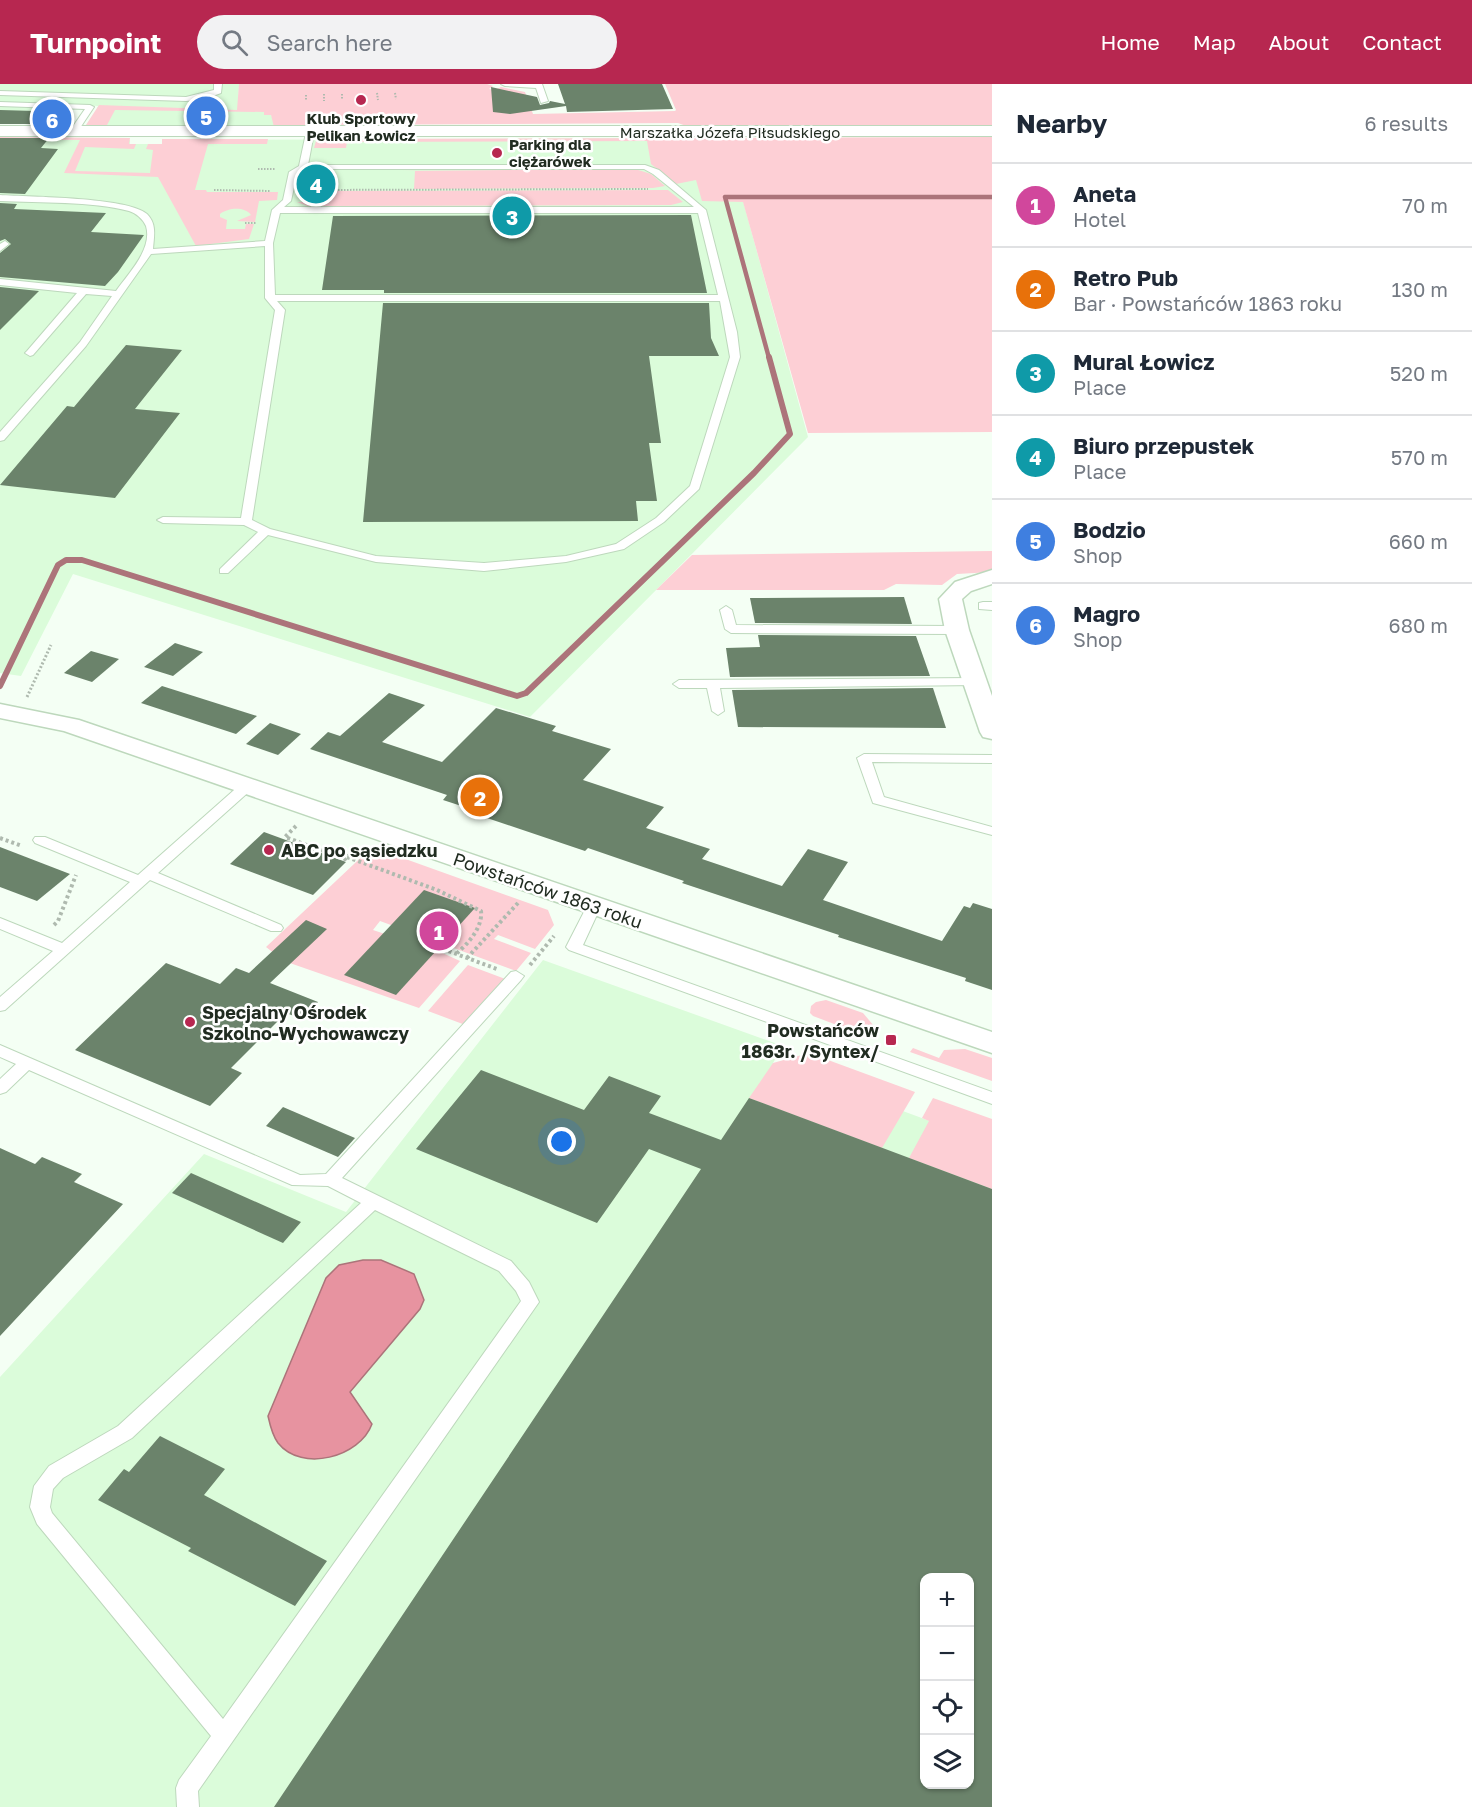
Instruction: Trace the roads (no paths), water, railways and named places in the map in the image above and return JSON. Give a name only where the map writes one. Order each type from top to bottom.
[{"type":"street","name":"Marszałka Józefa Piłsudskiego","points":[[0,131],[310,133],[992,131]]},
{"type":"street","points":[[992,577],[973,581],[957,589],[950,599],[957,630],[992,732]]},
{"type":"street","name":"Powstańców 1863 roku","points":[[10,713],[70,725],[992,1043]]},
{"type":"lane","points":[[0,92],[8,84]]},
{"type":"lane","points":[[44,94],[53,84]]},
{"type":"lane","points":[[76,95],[86,84]]},
{"type":"lane","points":[[0,92],[202,97],[218,91],[218,84]]},
{"type":"lane","points":[[505,84],[539,85],[544,101]]},
{"type":"lane","points":[[0,104],[90,107],[73,132]]},
{"type":"lane","points":[[303,167],[310,133]]},
{"type":"lane","points":[[162,520],[246,522],[266,531],[376,559],[484,567],[566,560],[620,547],[660,520],[695,487],[735,357],[702,210],[656,172],[645,166],[303,167],[293,172],[287,201],[276,210],[269,243],[270,298],[280,310],[246,522]]},
{"type":"lane","points":[[0,198],[78,202],[134,209],[146,217],[152,228],[148,252],[83,344],[0,438]]},
{"type":"lane","points":[[276,210],[702,210]]},
{"type":"lane","points":[[148,252],[269,243]]},
{"type":"lane","points":[[0,282],[117,294]]},
{"type":"lane","points":[[30,353],[84,291]]},
{"type":"lane","points":[[270,298],[723,298]]},
{"type":"lane","points":[[224,571],[266,531]]},
{"type":"lane","points":[[726,610],[731,629],[957,630]]},
{"type":"lane","points":[[679,684],[975,682]]},
{"type":"lane","points":[[713,684],[718,711]]},
{"type":"lane","points":[[992,759],[864,758],[878,800],[992,831]]},
{"type":"lane","points":[[0,1006],[247,786]]},
{"type":"lane","points":[[40,840],[145,877],[276,928]]},
{"type":"lane","points":[[594,906],[574,947],[992,1098]]},
{"type":"lane","points":[[0,922],[65,950]]},
{"type":"lane","points":[[330,1180],[516,976]]},
{"type":"lane","points":[[0,1050],[298,1181],[330,1180],[505,1266],[523,1287],[530,1302],[187,1788],[188,1807]]},
{"type":"lane","points":[[0,1088],[27,1063]]},
{"type":"lane","points":[[224,1736],[44,1518],[40,1508],[44,1486],[56,1472],[125,1432],[373,1202]]},
{"type":"waterway","points":[[769,358],[725,197],[992,197]]},
{"type":"waterway","points":[[0,686],[58,565],[66,560],[82,560],[517,696],[526,693],[754,473],[790,434],[769,357]]},
{"type":"place","name":"Klub Sportowy Pelikan Łowicz","points":[[361,100]]},
{"type":"place","name":"Bodzio","points":[[206,116]]},
{"type":"place","name":"Magro","points":[[52,119]]},
{"type":"place","name":"Parking dla ciężarówek","points":[[497,153]]},
{"type":"place","name":"Biuro przepustek","points":[[316,184]]},
{"type":"place","name":"Mural Łowicz","points":[[512,216]]},
{"type":"place","name":"Retro Pub","points":[[480,797]]},
{"type":"place","name":"ABC po sąsiedzku","points":[[269,850]]},
{"type":"place","name":"Aneta","points":[[439,931]]},
{"type":"place","name":"Specjalny Ośrodek Szkolno-Wychowawczy","points":[[190,1022]]},
{"type":"place","name":"Powstańców 1863r. /Syntex/","points":[[891,1040]]}]
